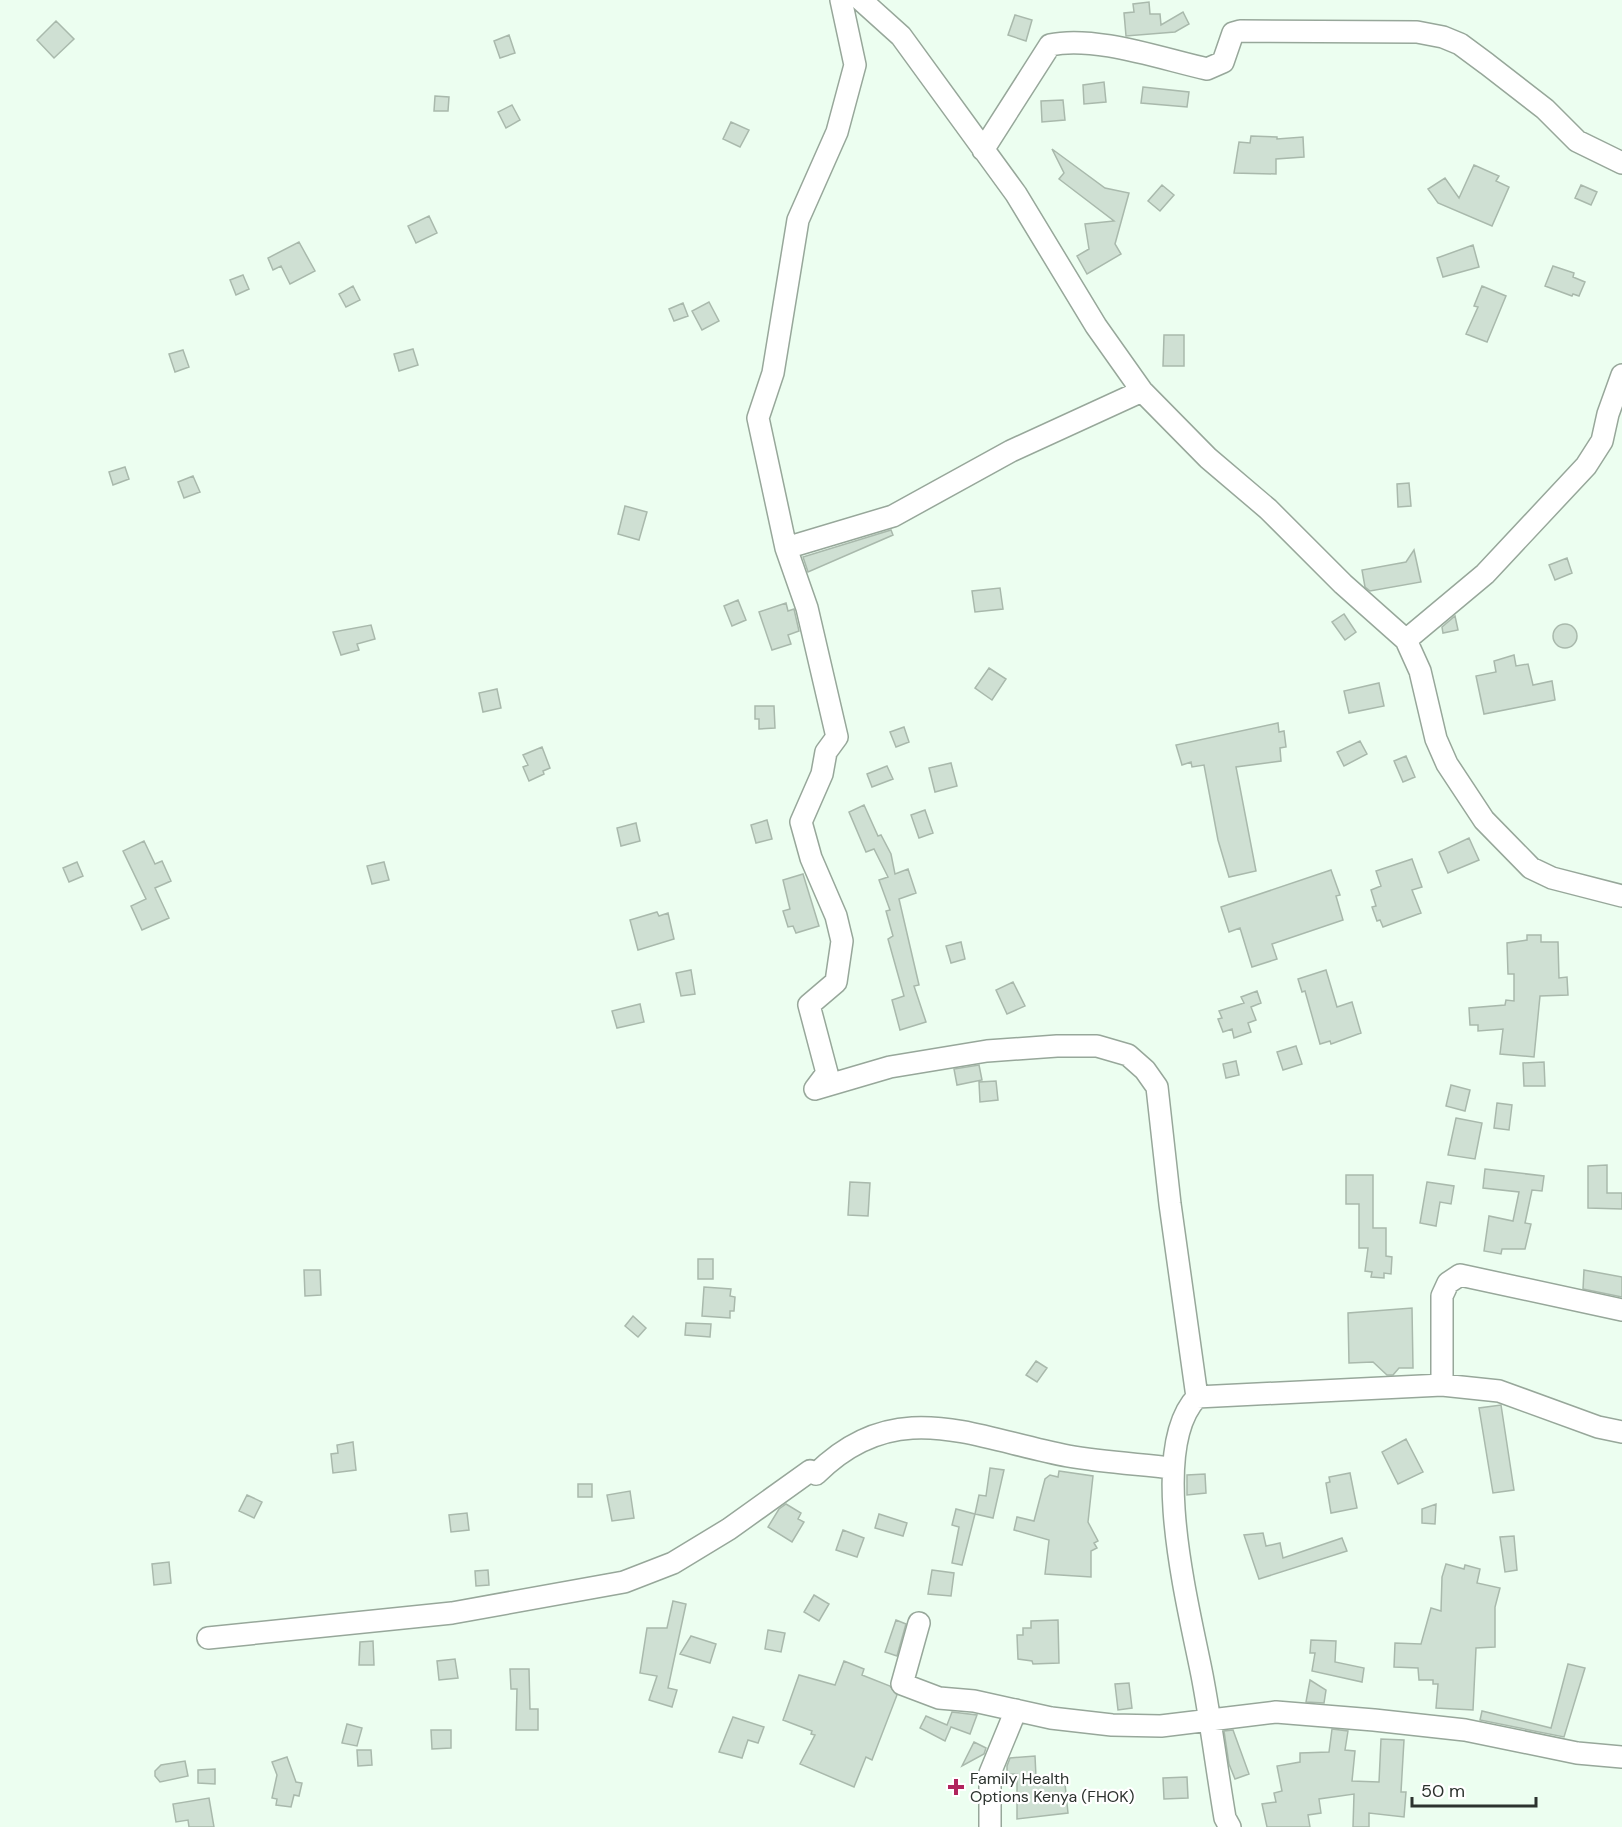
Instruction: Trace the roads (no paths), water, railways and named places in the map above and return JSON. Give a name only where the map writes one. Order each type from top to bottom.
[{"type":"street","points":[[841,0],[855,65],[837,132],[798,220],[773,373],[758,418],[786,548],[807,608],[837,737],[826,752],[822,774],[801,822],[811,858],[836,916],[842,941],[836,982],[809,1005],[827,1073],[815,1089],[890,1068],[987,1051],[1057,1046],[1097,1046],[1128,1055],[1145,1070],[1156,1087],[1197,1397]]},
{"type":"street","points":[[861,0],[901,36],[1016,194],[1096,326],[1142,391],[1208,458],[1268,509],[1343,584],[1406,640],[1420,671],[1436,739],[1447,764],[1484,820],[1531,868],[1552,878],[1622,896]]},
{"type":"street","points":[[983,150],[1050,45],[1068,41],[1102,45],[1207,69],[1223,62],[1233,33],[1240,31],[1417,32],[1460,44],[1545,109],[1577,141],[1622,163]]},
{"type":"street","points":[[1406,640],[1485,574],[1586,466],[1602,441],[1608,414],[1622,375]]},
{"type":"street","points":[[786,548],[893,516],[1011,451],[1142,391]]},
{"type":"street","points":[[1442,1385],[1442,1296],[1448,1282],[1460,1275],[1622,1310]]},
{"type":"street","points":[[1230,1827],[1225,1818],[1190,1624],[1172,1468],[1179,1427],[1188,1407],[1197,1397],[1442,1385],[1499,1390],[1598,1427],[1622,1432]]},
{"type":"street","points":[[208,1638],[452,1613],[624,1582],[673,1563],[729,1529],[810,1471],[816,1474],[829,1460],[882,1430],[941,1427],[1070,1456],[1172,1468]]},
{"type":"street","points":[[919,1623],[902,1684],[939,1698],[974,1701],[1051,1718],[1112,1725],[1161,1726],[1276,1712],[1374,1719],[1465,1731],[1577,1753],[1622,1757]]},
{"type":"street","points":[[990,1827],[990,1773],[1016,1710]]},
{"type":"place","name":"Family Health Options Kenya (FHOK)","points":[[956,1787]]}]
